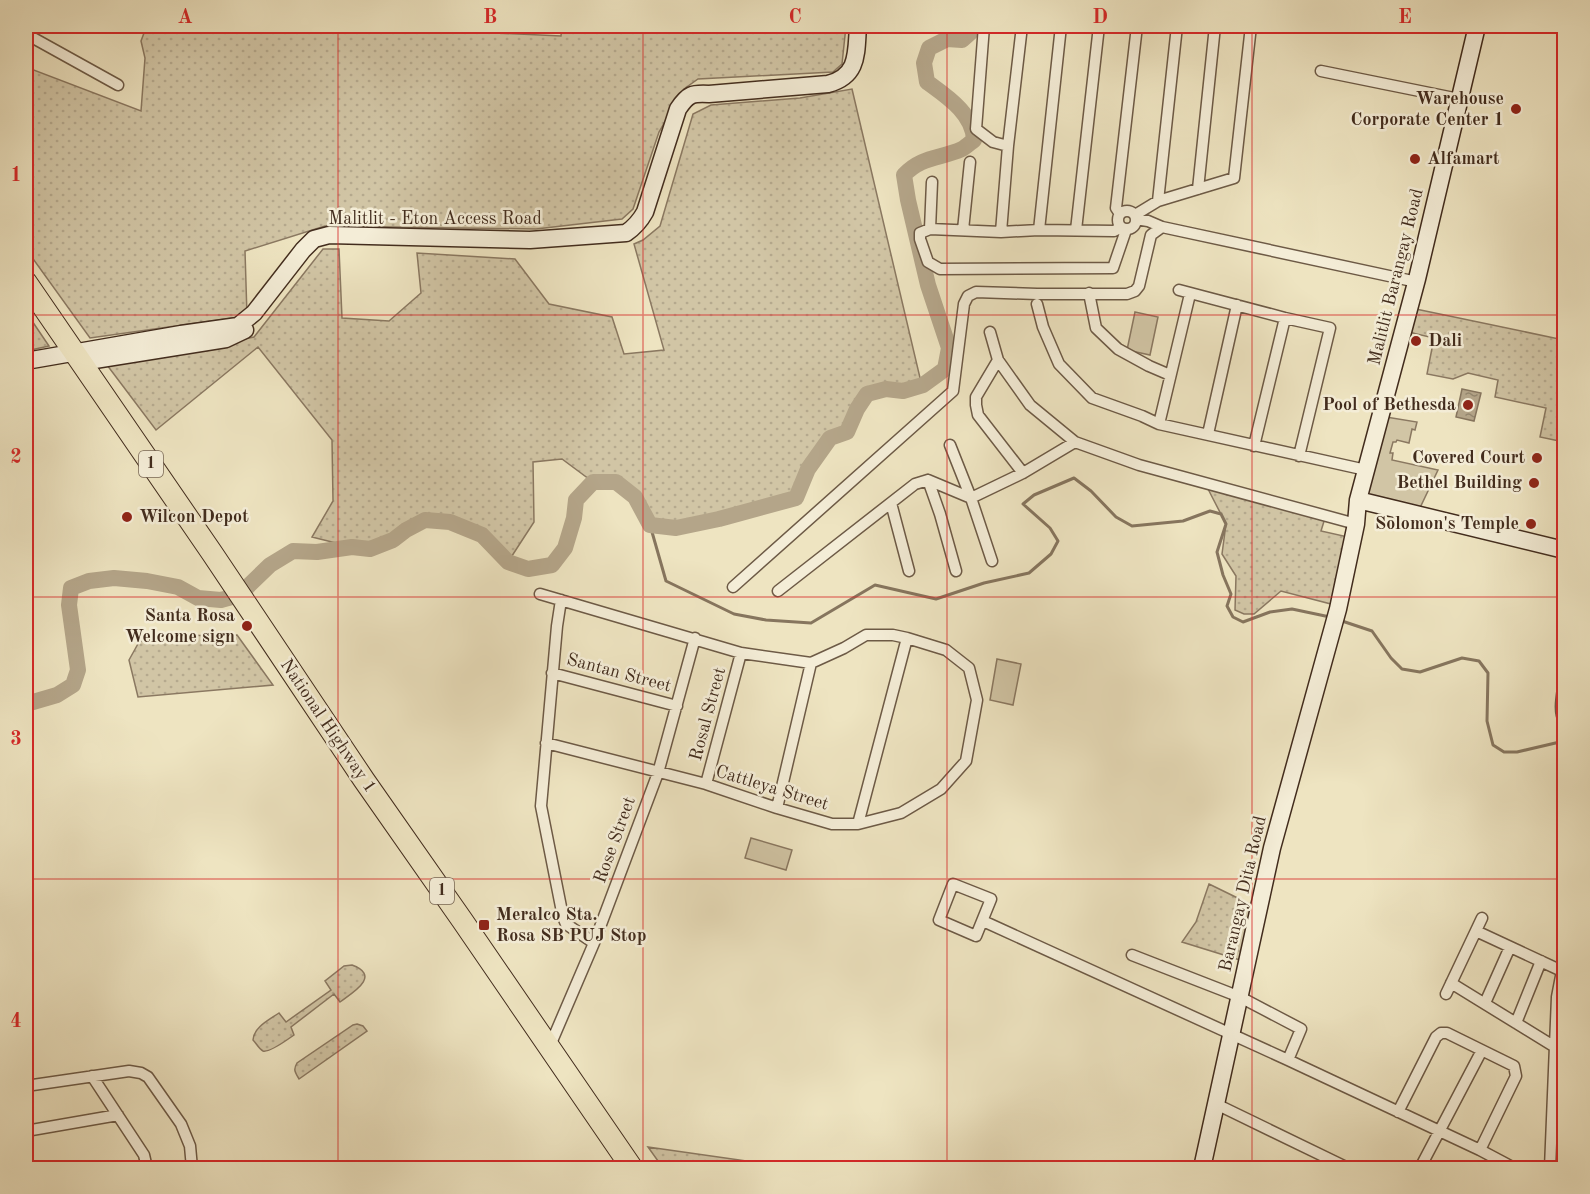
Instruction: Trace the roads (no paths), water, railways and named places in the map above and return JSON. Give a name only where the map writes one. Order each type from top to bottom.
[{"type":"highway","name":"National Highway 1","points":[[26,282],[364,780],[632,1168]]},
{"type":"street","name":"Malitlit - Eton Access Road","points":[[26,361],[78,357],[154,345],[238,326],[254,313],[314,239],[329,235],[530,240],[626,232],[634,227],[645,212],[678,109],[684,99],[694,93],[709,94],[828,84],[839,81],[853,67],[858,26]]},
{"type":"street","points":[[984,26],[976,129],[993,142],[1008,146]]},
{"type":"street","points":[[1000,232],[1022,26]]},
{"type":"street","points":[[1039,230],[1061,26]]},
{"type":"street","points":[[1076,230],[1100,26]]},
{"type":"street","points":[[1137,26],[1116,208],[1120,214],[1117,221],[1130,224],[1151,235]]},
{"type":"street","points":[[1158,201],[1177,26]]},
{"type":"street","points":[[1198,189],[1215,26]]},
{"type":"street","points":[[1251,26],[1234,178],[1158,201],[1130,224],[1113,268],[940,268],[928,262],[920,233],[930,229],[1000,232],[1114,231],[1130,224],[1148,221],[1162,227],[1417,282]]},
{"type":"street","name":"Malitlit Barangay Road","points":[[1338,609],[1356,524],[1358,500],[1417,282],[1477,26]]},
{"type":"street","points":[[26,34],[118,85]]},
{"type":"street","points":[[1321,71],[1459,99]]},
{"type":"street","points":[[963,230],[970,162]]},
{"type":"street","points":[[930,229],[932,182]]},
{"type":"street","points":[[733,587],[953,392],[964,304],[968,296],[976,292],[1127,294],[1135,291],[1139,286],[1151,235],[1162,227]]},
{"type":"street","points":[[1159,424],[1184,292],[1330,328],[1299,456]]},
{"type":"street","points":[[1089,293],[1096,328],[1118,349],[1170,375]]},
{"type":"street","points":[[1037,304],[1043,327],[1059,364],[1092,398],[1159,424],[1366,470]]},
{"type":"street","points":[[1208,434],[1237,305]]},
{"type":"street","points":[[1254,446],[1285,318]]},
{"type":"street","points":[[990,332],[998,360],[1030,405],[1075,442],[1139,465],[1356,524]]},
{"type":"street","points":[[998,360],[976,397],[978,415],[1023,473]]},
{"type":"street","points":[[778,591],[915,484],[928,480],[971,498],[1023,473],[1075,442]]},
{"type":"street","points":[[950,445],[992,561]]},
{"type":"street","points":[[928,480],[956,571]]},
{"type":"street","points":[[1358,500],[1564,550]]},
{"type":"street","points":[[891,503],[909,571]]},
{"type":"street","points":[[540,594],[741,653],[811,663],[777,808]]},
{"type":"street","points":[[561,600],[552,673],[541,806],[563,917],[566,924],[594,943]]},
{"type":"street","name":"Barangay Dita Road","points":[[1202,1168],[1272,848],[1338,609]]},
{"type":"street","name":"Cattleya Street","points":[[546,743],[706,784],[832,824],[858,824],[901,813],[941,789],[966,761],[977,700],[969,668],[946,651],[894,635],[866,636],[811,663]]},
{"type":"street","name":"Rose Street","points":[[549,1048],[594,943],[658,773],[695,638]]},
{"type":"street","points":[[858,824],[907,638]]},
{"type":"street","name":"Rosal Street","points":[[706,784],[741,653]]},
{"type":"street","name":"Santan Street","points":[[552,673],[677,706]]},
{"type":"street","points":[[1564,680],[1561,708],[1564,721]]},
{"type":"street","points":[[953,884],[991,899],[983,921],[976,936],[939,920],[953,884]]},
{"type":"street","points":[[1446,994],[1482,918]]},
{"type":"street","points":[[983,921],[1480,1150],[1500,1166],[1514,1168]]},
{"type":"street","points":[[1476,931],[1563,972],[1557,997],[1550,1168]]},
{"type":"street","points":[[1485,1003],[1510,947]]},
{"type":"street","points":[[1132,955],[1240,997],[1301,1029],[1288,1060]]},
{"type":"street","points":[[1516,1023],[1541,961]]},
{"type":"street","points":[[1451,983],[1555,1047]]},
{"type":"street","points":[[1398,1112],[1436,1037],[1441,1033],[1447,1033],[1481,1052],[1514,1066],[1516,1076],[1480,1150]]},
{"type":"street","points":[[1420,1168],[1481,1052]]},
{"type":"street","points":[[26,1086],[129,1071],[141,1073],[148,1077],[180,1124],[190,1146],[192,1168]]},
{"type":"street","points":[[92,1076],[144,1155],[143,1168]]},
{"type":"street","points":[[1216,1104],[1348,1168]]},
{"type":"street","points":[[26,1131],[118,1115]]},
{"type":"water","name":"Pool of Bethesda","points":[[1462,389],[1481,393],[1474,421],[1456,417]]},
{"type":"waterway","points":[[26,701],[33,702],[57,695],[73,685],[78,670],[69,605],[71,588],[89,581],[114,578],[147,581],[178,587],[198,598],[221,600],[239,595],[270,565],[293,551],[317,552],[352,547],[370,549],[393,540],[425,520],[450,522],[482,535],[508,562],[528,569],[552,565],[565,548],[574,518],[576,500],[593,482],[616,482],[635,497],[650,525],[676,528],[796,498],[808,469],[830,438],[847,432],[857,409],[867,394],[886,389],[903,391],[923,385],[945,369],[949,348],[928,285],[904,175],[918,164],[962,149],[974,140],[964,113],[927,82],[924,63],[929,48],[947,39],[962,40],[971,32],[970,26]]},
{"type":"waterway","points":[[650,525],[666,581],[734,614],[766,620],[811,623],[875,585],[936,599],[984,583],[1029,573],[1051,554],[1058,541],[1050,528],[1023,504],[1034,495],[1074,478],[1091,491],[1116,517],[1132,526],[1183,521],[1210,511],[1221,514],[1226,524],[1217,552],[1231,594],[1227,606],[1233,617],[1243,622],[1270,612],[1292,609],[1330,617]]},
{"type":"waterway","points":[[1342,621],[1372,631],[1391,658],[1402,669],[1420,672],[1462,658],[1479,661],[1488,673],[1487,721],[1493,745],[1504,752],[1517,752],[1564,741]]},
{"type":"place","name":"Warehouse Corporate Center 1","points":[[1516,109]]},
{"type":"place","name":"Alfamart","points":[[1415,159]]},
{"type":"place","name":"Dali","points":[[1416,341]]},
{"type":"place","name":"Pool of Bethesda","points":[[1468,405]]},
{"type":"place","name":"Covered Court","points":[[1537,458]]},
{"type":"place","name":"Bethel Building","points":[[1534,483]]},
{"type":"place","name":"Wilcon Depot","points":[[127,517]]},
{"type":"place","name":"Solomon's Temple","points":[[1531,524]]},
{"type":"place","name":"Santa Rosa Welcome sign","points":[[247,626]]},
{"type":"place","name":"Meralco Sta. Rosa SB PUJ Stop","points":[[484,925]]}]
